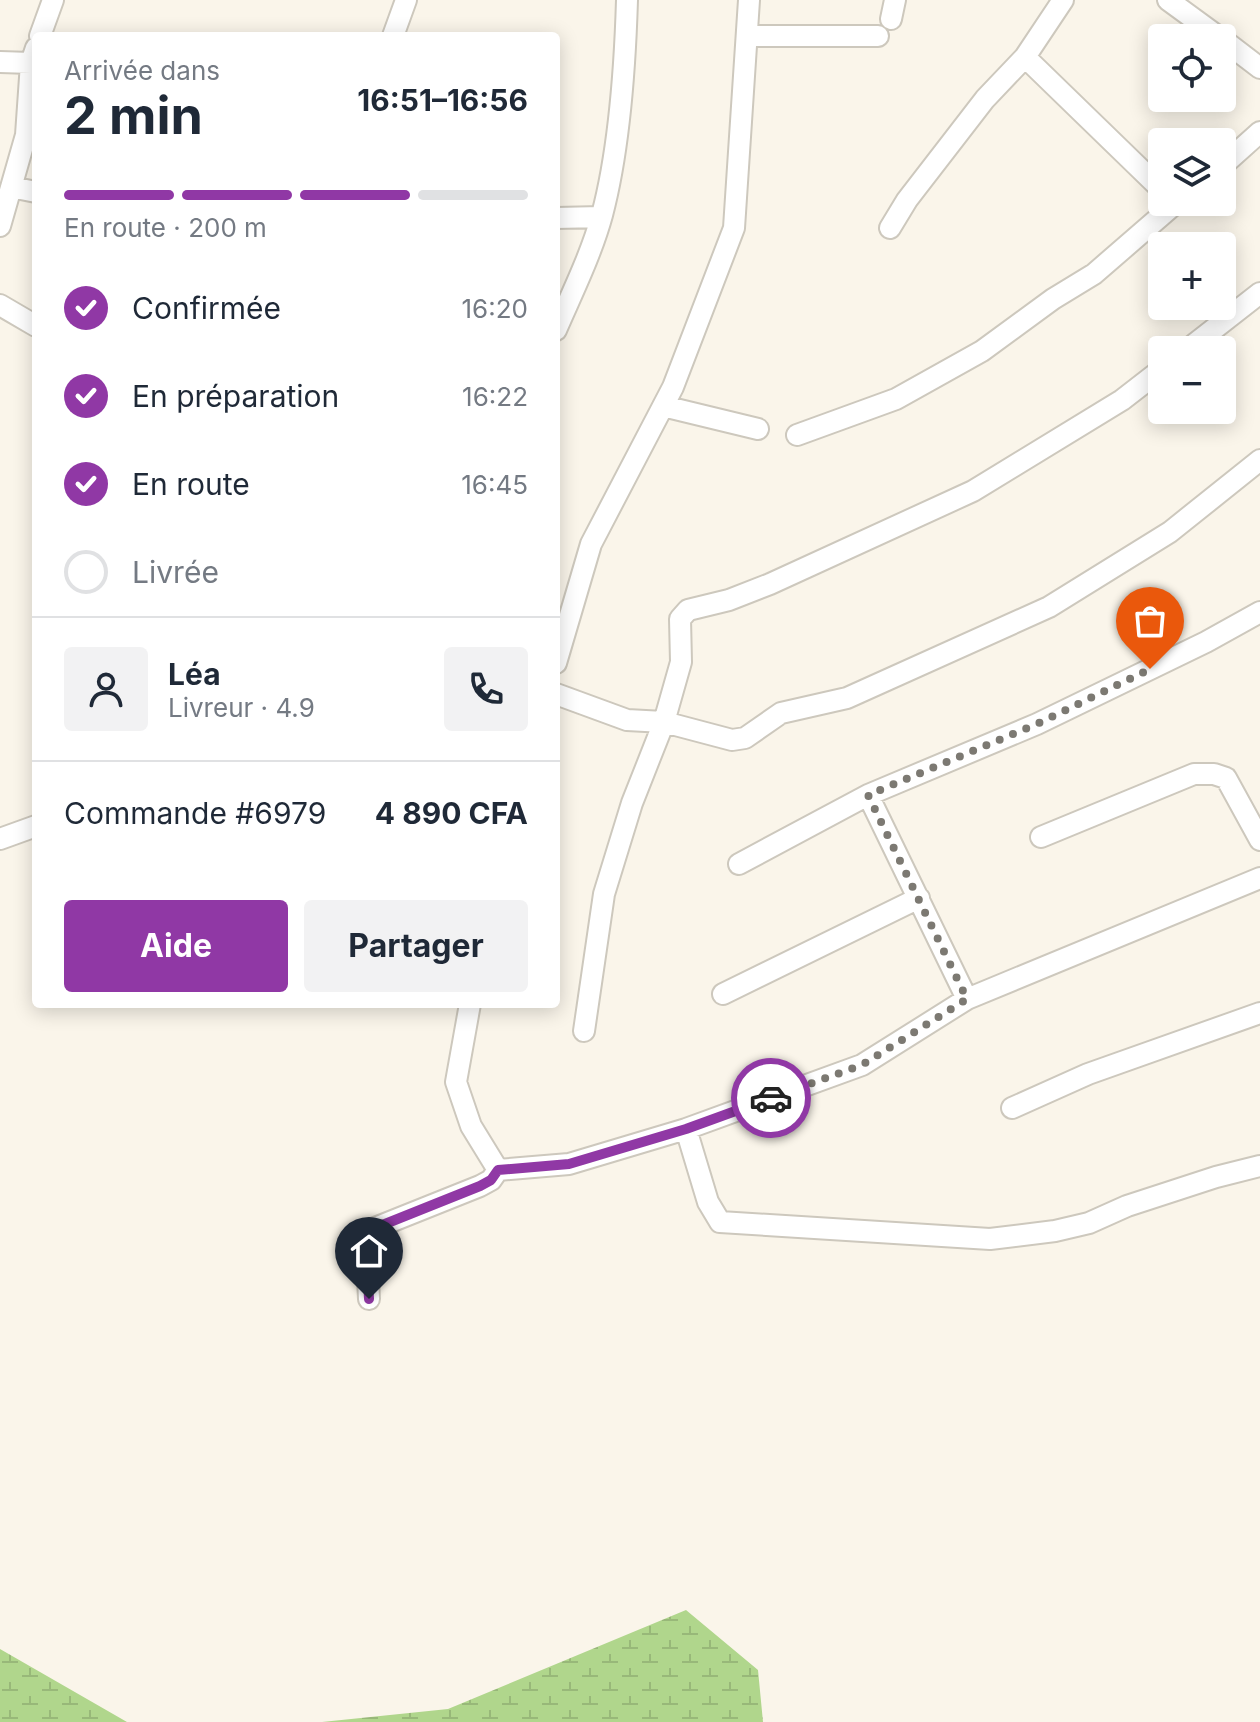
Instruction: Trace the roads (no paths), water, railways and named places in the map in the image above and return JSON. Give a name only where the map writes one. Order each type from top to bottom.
[{"type":"street","points":[[41,32],[53,0]]},
{"type":"street","points":[[394,32],[406,0]]},
{"type":"street","points":[[560,320],[601,217],[610,178],[627,0]]},
{"type":"street","points":[[560,649],[591,544],[673,387],[734,228],[749,0]]},
{"type":"street","points":[[890,228],[907,200],[985,99],[1025,57],[1063,0]]},
{"type":"street","points":[[1168,0],[1201,24]]},
{"type":"street","points":[[747,36],[878,36]]},
{"type":"street","points":[[1236,50],[1260,68]]},
{"type":"street","points":[[0,62],[32,56]]},
{"type":"street","points":[[1025,57],[1148,176]]},
{"type":"street","points":[[0,226],[26,135],[32,67]]},
{"type":"street","points":[[1236,153],[1260,132]]},
{"type":"street","points":[[11,187],[32,191]]},
{"type":"street","points":[[797,435],[896,399],[982,351],[1053,299],[1094,274],[1154,216]]},
{"type":"street","points":[[560,218],[601,217]]},
{"type":"street","points":[[1205,336],[1260,293]]},
{"type":"street","points":[[0,305],[32,324]]},
{"type":"street","points":[[584,1031],[604,894],[632,803],[664,722],[681,662],[680,619],[688,610],[729,600],[770,584],[973,491],[1122,400],[1148,380]]},
{"type":"street","points":[[663,406],[758,429]]},
{"type":"street","points":[[560,695],[627,720],[664,722],[732,740],[745,738],[781,713],[847,698],[1049,607],[1170,532],[1260,460]]},
{"type":"street","points":[[739,864],[868,795],[1037,724],[1206,642],[1260,612]]},
{"type":"street","points":[[1041,837],[1194,774],[1214,774],[1226,778],[1260,840]]},
{"type":"street","points":[[868,795],[967,999]]},
{"type":"street","points":[[0,839],[32,827]]},
{"type":"street","points":[[498,1170],[569,1164],[686,1129],[862,1065],[967,999],[1260,878]]},
{"type":"street","points":[[723,994],[919,898]]},
{"type":"street","points":[[469,1008],[456,1082],[471,1126],[498,1170]]},
{"type":"street","points":[[1012,1108],[1088,1074],[1260,1013]]},
{"type":"street","points":[[686,1129],[708,1202],[720,1222],[990,1239],[1055,1231],[1089,1223],[1127,1206],[1260,1166]]},
{"type":"street","points":[[369,1299],[366,1238],[370,1230],[480,1186],[491,1180],[498,1170]]}]
